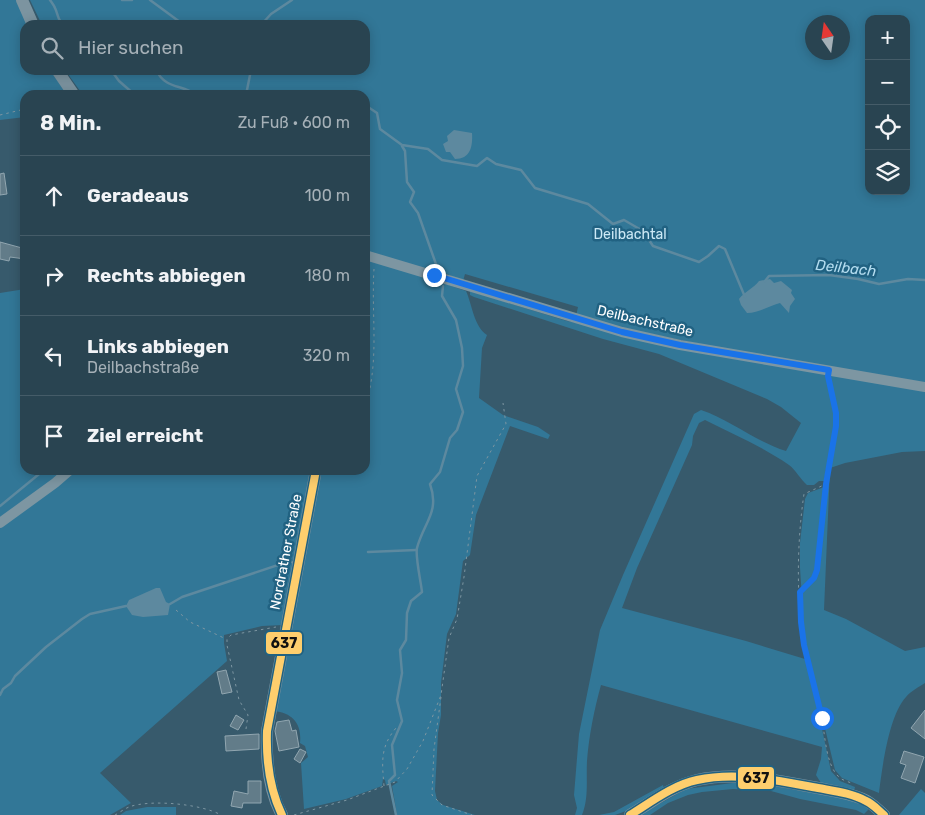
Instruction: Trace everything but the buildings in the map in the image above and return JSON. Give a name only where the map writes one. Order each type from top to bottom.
[{"type":"main road","points":[[22,0],[31,20]]},
{"type":"main road","points":[[60,75],[71,90]]},
{"type":"main road","name":"Nordrather Straße","points":[[282,815],[273,793],[266,750],[269,717],[315,475]]},
{"type":"main road","points":[[630,815],[671,789],[684,784],[699,780],[734,777],[783,782],[848,794],[863,799],[884,815]]},
{"type":"street","name":"Deilbachstraße","points":[[370,256],[622,332],[680,345],[925,387]]},
{"type":"street","points":[[0,523],[64,475]]},
{"type":"path","points":[[0,115],[20,110]]},
{"type":"path","points":[[370,393],[375,353],[373,284],[376,258]]},
{"type":"path","points":[[800,592],[814,578],[817,570],[826,484],[836,426],[836,413],[828,376],[829,370]]},
{"type":"path","points":[[472,815],[442,805],[432,795],[434,749],[449,638],[456,619],[464,576],[477,476],[506,424],[503,403]]},
{"type":"path","points":[[826,484],[804,494],[798,543],[801,622],[804,645],[831,763],[837,776],[854,784]]},
{"type":"path","points":[[176,610],[190,622],[227,639]]},
{"type":"path","points":[[246,730],[248,715],[239,700],[227,639],[231,635],[270,627],[286,630]]},
{"type":"path","points":[[294,815],[347,800],[395,782],[407,769],[423,741],[441,695]]},
{"type":"path","points":[[384,787],[382,751],[396,728]]},
{"type":"path","points":[[115,815],[130,807],[156,803],[191,806],[212,810],[221,815]]},
{"type":"green space","points":[[0,0],[18,0],[26,20],[20,20],[20,75],[55,75],[65,90],[20,90],[20,118],[0,120]]},
{"type":"green space","name":"Deilbachtal","points":[[30,0],[925,0],[925,383],[750,353],[619,327],[576,316],[578,307],[465,274],[463,281],[440,271],[440,269],[425,269],[370,252],[370,90],[79,90],[69,75],[370,75],[370,20],[40,20]]},
{"type":"green space","points":[[370,260],[466,291],[476,321],[487,335],[482,348],[479,398],[503,415],[538,427],[550,435],[548,439],[510,426],[476,515],[470,555],[463,561],[456,614],[447,634],[441,683],[441,715],[438,733],[435,791],[437,800],[443,805],[475,815],[397,815],[392,786],[398,782],[386,785],[383,779],[382,786],[346,799],[304,809],[301,763],[308,757],[305,746],[300,743],[298,725],[295,721],[286,714],[274,711],[319,475],[370,475]]},
{"type":"green space","points":[[20,290],[20,475],[59,475],[0,520],[0,293]]},
{"type":"green space","points":[[470,291],[567,321],[925,390],[925,451],[902,452],[845,463],[826,469],[824,481],[819,481],[814,485],[807,485],[794,469],[779,458],[705,420],[699,423],[693,436],[692,445],[637,568],[622,608],[746,641],[805,659],[831,771],[840,781],[855,787],[854,791],[821,783],[816,775],[821,759],[822,747],[601,685],[589,742],[586,802],[582,815],[575,815],[577,808],[574,795],[579,734],[600,630],[694,414],[701,410],[712,414],[764,442],[786,451],[801,423],[781,407],[767,399],[659,354],[603,339],[474,297],[470,295]]},
{"type":"green space","points":[[830,468],[824,610],[846,619],[905,651],[925,647],[925,683],[906,697],[895,716],[887,742],[879,793],[842,778],[835,770],[805,645],[800,543],[805,499],[808,493],[827,486]]},
{"type":"green space","points":[[67,475],[310,475],[283,625],[262,626],[224,635],[227,661],[100,773],[131,803],[110,815],[0,815],[0,524]]},
{"type":"green space","points":[[740,782],[758,783],[847,799],[867,807],[868,810],[864,814],[856,810],[771,791],[733,789],[688,795],[668,803],[650,815],[639,815],[686,789]]},
{"type":"green space","points":[[663,785],[664,789],[626,811],[615,815],[599,815],[614,812]]},
{"type":"green space","points":[[921,789],[925,793],[925,815],[899,815]]},
{"type":"green space","points":[[147,807],[176,807],[176,815],[120,815],[126,811]]},
{"type":"shaded area","points":[[454,130],[472,133],[472,143],[469,151],[464,157],[455,159],[450,152],[446,152],[443,144],[448,141],[447,136]]},
{"type":"shaded area","points":[[770,279],[774,283],[781,281],[792,290],[791,293],[795,299],[790,306],[789,313],[780,303],[756,312],[747,313],[739,299],[759,281]]},
{"type":"shaded area","points":[[160,588],[166,602],[170,604],[168,615],[143,617],[132,615],[126,606],[129,600]]},
{"type":"waterway","points":[[50,0],[60,20]]},
{"type":"waterway","name":"Deilbach","points":[[122,0],[132,0]]},
{"type":"waterway","name":"Deilbach","points":[[150,0],[177,20]]},
{"type":"waterway","points":[[266,20],[292,0]]},
{"type":"waterway","points":[[115,75],[129,90]]},
{"type":"waterway","name":"Deilbach","points":[[159,75],[170,84],[186,90]]},
{"type":"waterway","points":[[247,90],[250,75]]},
{"type":"waterway","name":"Deilbach","points":[[370,108],[377,113],[380,129],[402,145],[428,149],[442,160],[477,166],[487,158],[496,164],[521,170],[535,188],[588,204],[613,224],[624,220],[643,231],[653,246],[699,262],[719,246],[725,249],[745,297]]},
{"type":"waterway","points":[[402,146],[405,151],[407,182],[414,192],[410,202],[418,213],[437,267]]},
{"type":"waterway","name":"Deilbach","points":[[765,281],[769,276],[829,275],[879,284],[908,279],[925,280]]},
{"type":"waterway","points":[[396,815],[389,781],[395,775],[392,745],[402,721],[397,700],[402,673],[400,650],[406,640],[407,613],[411,601],[422,592],[417,563],[417,548],[432,510],[433,494],[430,484],[440,472],[450,438],[457,430],[463,412],[456,389],[463,366],[462,348],[456,320],[442,296],[443,286]]},
{"type":"waterway","points":[[0,506],[38,475]]},
{"type":"waterway","points":[[368,552],[416,550]]},
{"type":"waterway","points":[[170,604],[182,597],[290,561],[294,563]]},
{"type":"waterway","points":[[0,695],[15,676],[46,647],[82,619],[90,614],[126,606]]},
{"type":"transit line","name":"637","points":[[282,815],[274,795],[269,774],[267,731],[315,475]]},
{"type":"transit line","name":"637","points":[[630,815],[662,794],[688,782],[727,776],[773,780],[843,793],[869,802],[884,815]]},
{"type":"route","points":[[434,275],[567,317],[622,332],[680,345],[829,370],[828,376],[836,413],[836,426],[826,484],[817,570],[814,578],[800,592],[804,645],[822,718]]}]
